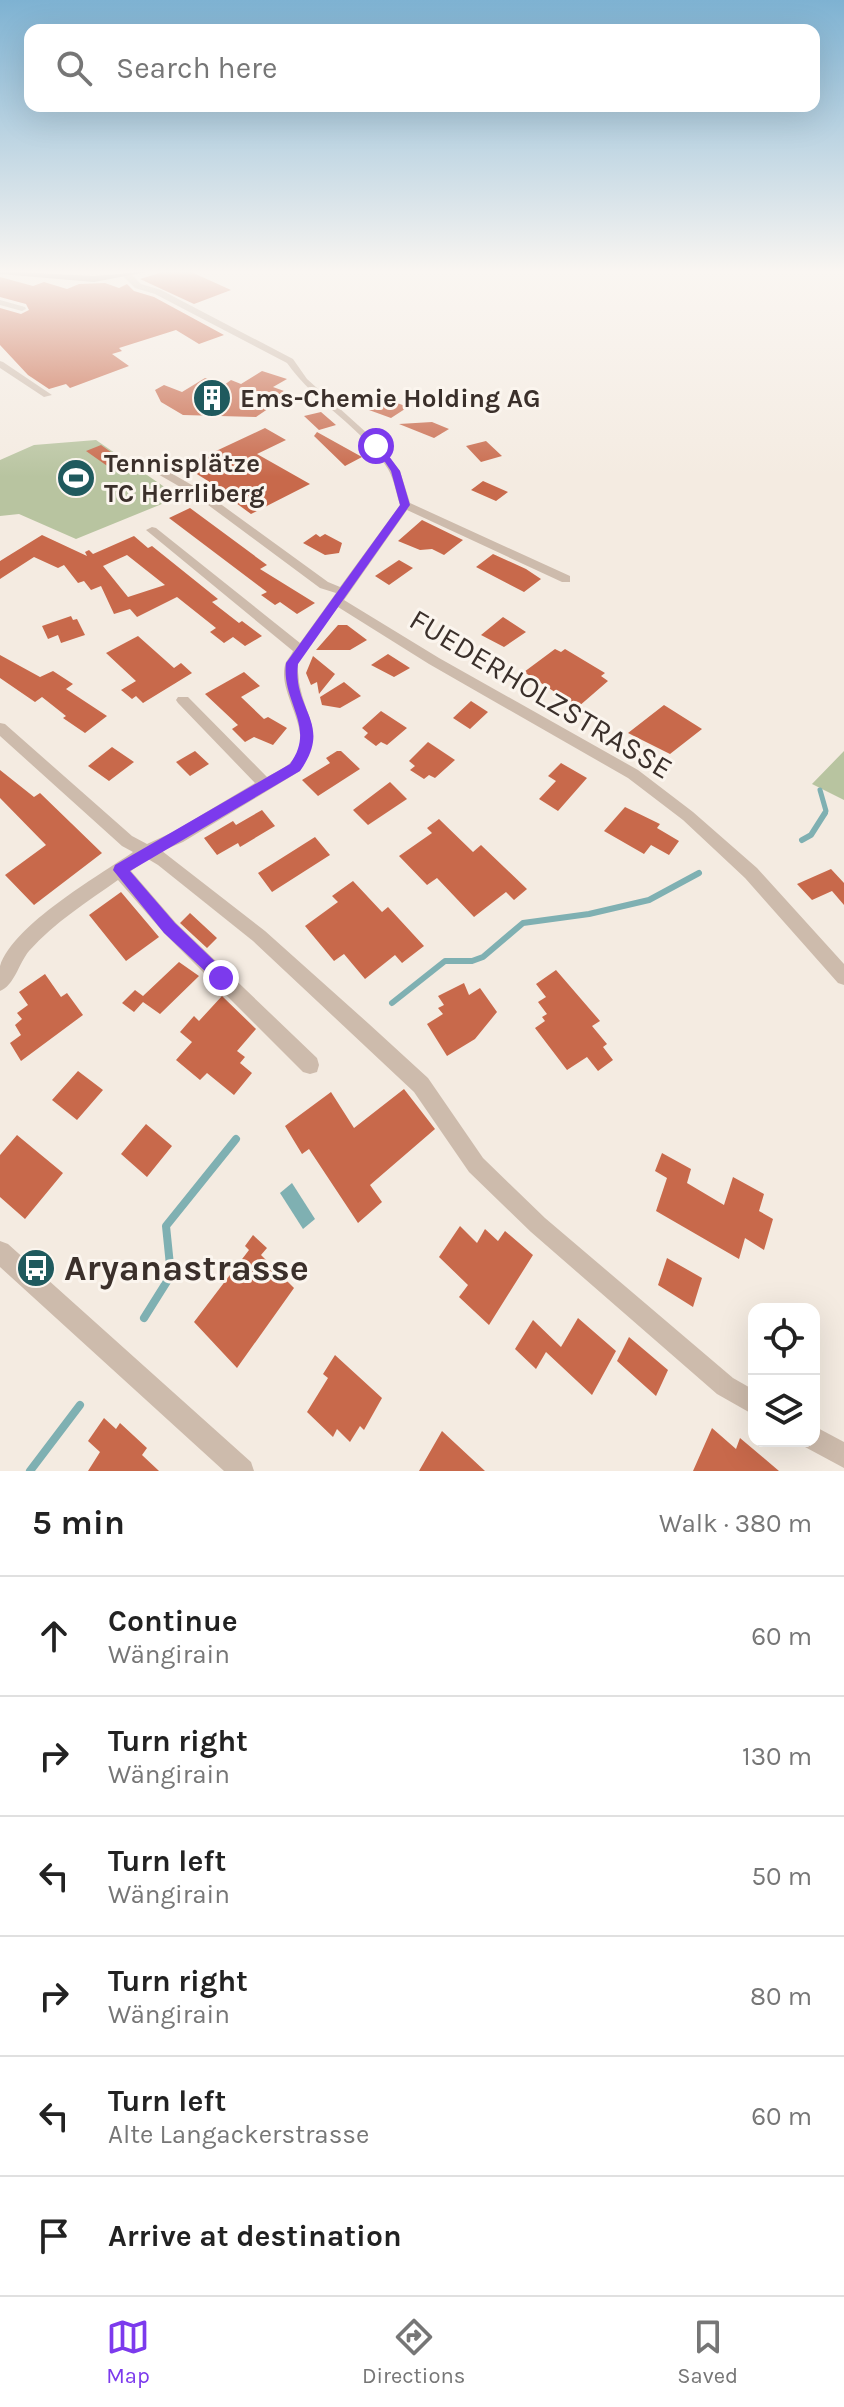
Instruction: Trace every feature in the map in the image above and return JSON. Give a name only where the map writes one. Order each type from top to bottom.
[{"type":"street","points":[[249,340],[290,361],[304,381],[376,446],[395,471],[405,505],[566,579]]},
{"type":"street","points":[[0,364],[47,395]]},
{"type":"street","name":"FUEDERHOLZSTRASSE","points":[[160,471],[200,494],[341,597],[447,668],[633,774],[688,816],[751,873],[844,977]]},
{"type":"street","points":[[0,983],[20,949],[49,919],[147,851],[178,837],[295,767],[307,751],[308,731],[290,680],[292,663],[405,505]]},
{"type":"street","points":[[152,530],[300,650]]},
{"type":"street","points":[[183,700],[266,785]]},
{"type":"street","points":[[0,728],[127,841],[164,860],[259,936],[421,1085],[476,1165],[538,1225],[725,1386],[748,1399]]},
{"type":"street","points":[[120,870],[170,928],[310,1065]]},
{"type":"street","points":[[0,1252],[242,1471]]},
{"type":"street","points":[[820,1442],[844,1456]]},
{"type":"green space","name":"Tennisplätze TC Herrliberg","points":[[96,440],[179,497],[76,539],[19,514],[0,516],[0,460],[34,445]]},
{"type":"green space","points":[[844,751],[844,800],[812,784]]},
{"type":"water","points":[[292,1183],[315,1219],[303,1229],[280,1193]]},
{"type":"building","points":[[0,340],[145,340],[119,348],[122,351],[112,354],[129,366],[70,388],[66,384],[49,389],[28,375],[0,345]]},
{"type":"building","points":[[192,340],[211,340],[199,344]]},
{"type":"building","name":"Ems-Chemie Holding AG","points":[[262,371],[287,379],[273,387],[284,391],[271,400],[278,402],[256,417],[183,415],[161,402],[155,390],[164,385],[182,392],[205,378],[224,385],[231,380],[241,384]]},
{"type":"building","points":[[386,399],[408,407],[391,418],[369,410]]},
{"type":"building","points":[[321,412],[336,425],[319,430],[304,416]]},
{"type":"building","points":[[432,422],[449,429],[434,438],[399,424]]},
{"type":"building","points":[[265,428],[286,440],[257,454],[310,484],[251,514],[221,492],[224,491],[184,466]]},
{"type":"building","points":[[317,432],[362,457],[345,466],[314,436]]},
{"type":"building","points":[[486,441],[502,456],[481,462],[466,446]]},
{"type":"building","points":[[101,445],[128,464],[113,470],[86,451]]},
{"type":"building","points":[[483,481],[508,492],[496,501],[471,490]]},
{"type":"building","points":[[190,508],[267,565],[260,569],[315,603],[297,614],[280,602],[275,605],[261,595],[267,592],[169,518]]},
{"type":"building","points":[[422,520],[463,540],[444,555],[398,541]]},
{"type":"building","points":[[316,534],[320,537],[325,534],[342,543],[339,553],[325,555],[303,543]]},
{"type":"building","points":[[42,535],[87,556],[85,552],[89,550],[93,554],[134,536],[148,548],[152,546],[218,599],[212,602],[262,636],[245,646],[233,637],[224,643],[210,632],[216,628],[177,597],[137,617],[130,609],[114,614],[101,586],[91,590],[84,581],[78,583],[64,565],[58,568],[34,557],[0,579],[0,561]],"holes":[[[127,555],[165,585],[128,597],[103,566]]]},
{"type":"building","points":[[493,554],[541,579],[524,592],[476,567]]},
{"type":"building","points":[[399,560],[413,568],[389,585],[375,576]]},
{"type":"building","points":[[71,616],[73,620],[77,619],[85,635],[61,643],[58,635],[48,639],[42,626]]},
{"type":"building","points":[[503,617],[526,632],[504,647],[481,635]]},
{"type":"building","points":[[338,625],[347,625],[367,640],[350,650],[316,650]]},
{"type":"building","points":[[138,636],[174,668],[181,663],[192,673],[143,703],[136,696],[132,699],[121,690],[136,681],[106,653]]},
{"type":"building","points":[[555,649],[561,652],[565,649],[605,673],[601,676],[608,681],[578,707],[524,672]]},
{"type":"building","points":[[388,654],[410,668],[394,677],[371,665]]},
{"type":"building","points":[[0,655],[40,677],[53,671],[73,684],[66,689],[107,716],[85,733],[63,718],[66,716],[42,697],[35,702],[0,678]]},
{"type":"building","points":[[313,656],[335,674],[319,694],[317,682],[311,685],[306,673]]},
{"type":"building","points":[[244,672],[260,686],[241,697],[264,719],[268,717],[287,728],[273,745],[254,737],[245,742],[232,729],[238,725],[205,694]]},
{"type":"building","points":[[344,682],[361,696],[340,708],[322,705],[320,697]]},
{"type":"building","points":[[471,701],[488,712],[470,729],[453,718]]},
{"type":"building","points":[[664,705],[702,729],[670,754],[628,733]]},
{"type":"building","points":[[381,711],[407,728],[387,745],[381,742],[376,746],[364,737],[368,733],[362,728]]},
{"type":"building","points":[[428,742],[455,760],[435,778],[429,775],[424,779],[410,770],[415,766],[409,761]]},
{"type":"building","points":[[112,747],[134,762],[109,781],[88,766]]},
{"type":"building","points":[[195,751],[209,764],[190,776],[176,762]]},
{"type":"building","points":[[341,751],[360,769],[318,796],[302,780],[330,763],[326,758]]},
{"type":"building","points":[[561,763],[587,778],[558,811],[539,799],[556,781],[548,776]]},
{"type":"building","points":[[0,770],[34,797],[40,793],[102,853],[34,905],[5,875],[46,845],[0,798]]},
{"type":"building","points":[[390,782],[407,799],[368,825],[353,810]]},
{"type":"building","points":[[625,807],[660,824],[657,828],[679,841],[669,855],[651,845],[644,854],[604,831]]},
{"type":"building","points":[[262,810],[275,826],[240,847],[238,843],[217,855],[204,838],[233,821],[236,825]]},
{"type":"building","points":[[439,819],[473,852],[481,845],[527,889],[514,900],[506,892],[474,917],[437,878],[427,885],[399,856],[432,833],[427,828]]},
{"type":"building","points":[[315,837],[330,855],[272,892],[258,873]]},
{"type":"building","points":[[831,869],[844,883],[844,905],[832,891],[812,900],[797,884]]},
{"type":"building","points":[[353,881],[382,912],[388,907],[424,946],[402,963],[395,955],[365,979],[344,954],[334,961],[305,926],[338,902],[332,896]]},
{"type":"building","points":[[121,892],[159,937],[126,961],[89,915]]},
{"type":"building","points":[[190,913],[217,938],[207,948],[180,923]]},
{"type":"building","points":[[179,962],[199,976],[160,1014],[143,1002],[134,1012],[122,1003],[135,990],[143,996]]},
{"type":"building","points":[[556,970],[600,1021],[592,1026],[607,1044],[603,1047],[613,1060],[598,1071],[587,1057],[567,1070],[535,1028],[545,1021],[542,1017],[547,1014],[538,1002],[546,997],[536,984]]},
{"type":"building","points":[[45,974],[61,997],[67,993],[83,1015],[21,1061],[10,1043],[21,1035],[15,1025],[22,1019],[17,1013],[28,1005],[19,992]]},
{"type":"building","points":[[464,983],[469,995],[480,988],[497,1012],[475,1039],[447,1056],[427,1024],[443,1014],[438,1008],[444,1005],[438,996]]},
{"type":"building","points":[[222,996],[256,1029],[237,1051],[245,1057],[240,1063],[252,1073],[234,1095],[207,1073],[200,1080],[176,1060],[192,1042],[180,1032],[194,1016],[199,1021]]},
{"type":"building","points":[[78,1071],[103,1090],[77,1120],[52,1100]]},
{"type":"building","points":[[404,1089],[435,1129],[370,1185],[382,1202],[358,1223],[309,1149],[302,1154],[285,1126],[331,1092],[354,1128]]},
{"type":"building","points":[[146,1124],[172,1146],[147,1177],[121,1154]]},
{"type":"building","points":[[17,1135],[63,1173],[25,1219],[0,1197],[0,1155]]},
{"type":"building","points":[[662,1153],[691,1169],[687,1183],[724,1205],[733,1177],[764,1194],[759,1211],[773,1219],[764,1250],[745,1238],[739,1259],[656,1211],[667,1178],[655,1171]]},
{"type":"building","points":[[460,1226],[477,1243],[485,1229],[498,1241],[505,1231],[533,1255],[489,1325],[459,1297],[468,1285],[439,1257]]},
{"type":"building","points":[[253,1235],[267,1248],[261,1255],[294,1288],[237,1368],[194,1322],[249,1250],[245,1246]]},
{"type":"building","points":[[667,1258],[702,1278],[693,1307],[658,1285]]},
{"type":"building","points":[[578,1318],[616,1351],[592,1395],[546,1352],[536,1369],[515,1349],[533,1320],[561,1347]]},
{"type":"building","points":[[629,1337],[668,1370],[656,1396],[617,1361]]},
{"type":"building","points":[[335,1355],[382,1398],[364,1430],[360,1426],[350,1442],[337,1429],[333,1437],[307,1412],[328,1378],[323,1374]]},
{"type":"building","points":[[104,1418],[116,1429],[120,1423],[147,1448],[142,1455],[159,1471],[88,1471],[100,1452],[88,1441]]},
{"type":"building","points":[[712,1428],[736,1449],[740,1438],[779,1471],[693,1471]]},
{"type":"building","points":[[442,1431],[485,1471],[419,1471]]},
{"type":"waterway","points":[[820,790],[825,813]]},
{"type":"waterway","points":[[802,840],[811,835],[825,813]]},
{"type":"waterway","points":[[392,1003],[445,961],[472,961],[483,957],[523,923],[589,914],[649,900],[699,873]]},
{"type":"waterway","points":[[144,1318],[171,1275],[166,1226],[236,1139]]},
{"type":"waterway","points":[[30,1471],[80,1405]]},
{"type":"place","name":"Ems-Chemie Holding AG","points":[[212,398]]},
{"type":"place","name":"Tennisplätze TC Herrliberg","points":[[76,478]]},
{"type":"place","name":"Aryanastrasse","points":[[36,1268]]},
{"type":"route","points":[[221,978],[170,928],[120,870],[147,851],[178,837],[295,767],[307,751],[308,731],[290,680],[292,663],[405,505],[395,471],[376,446]]}]
